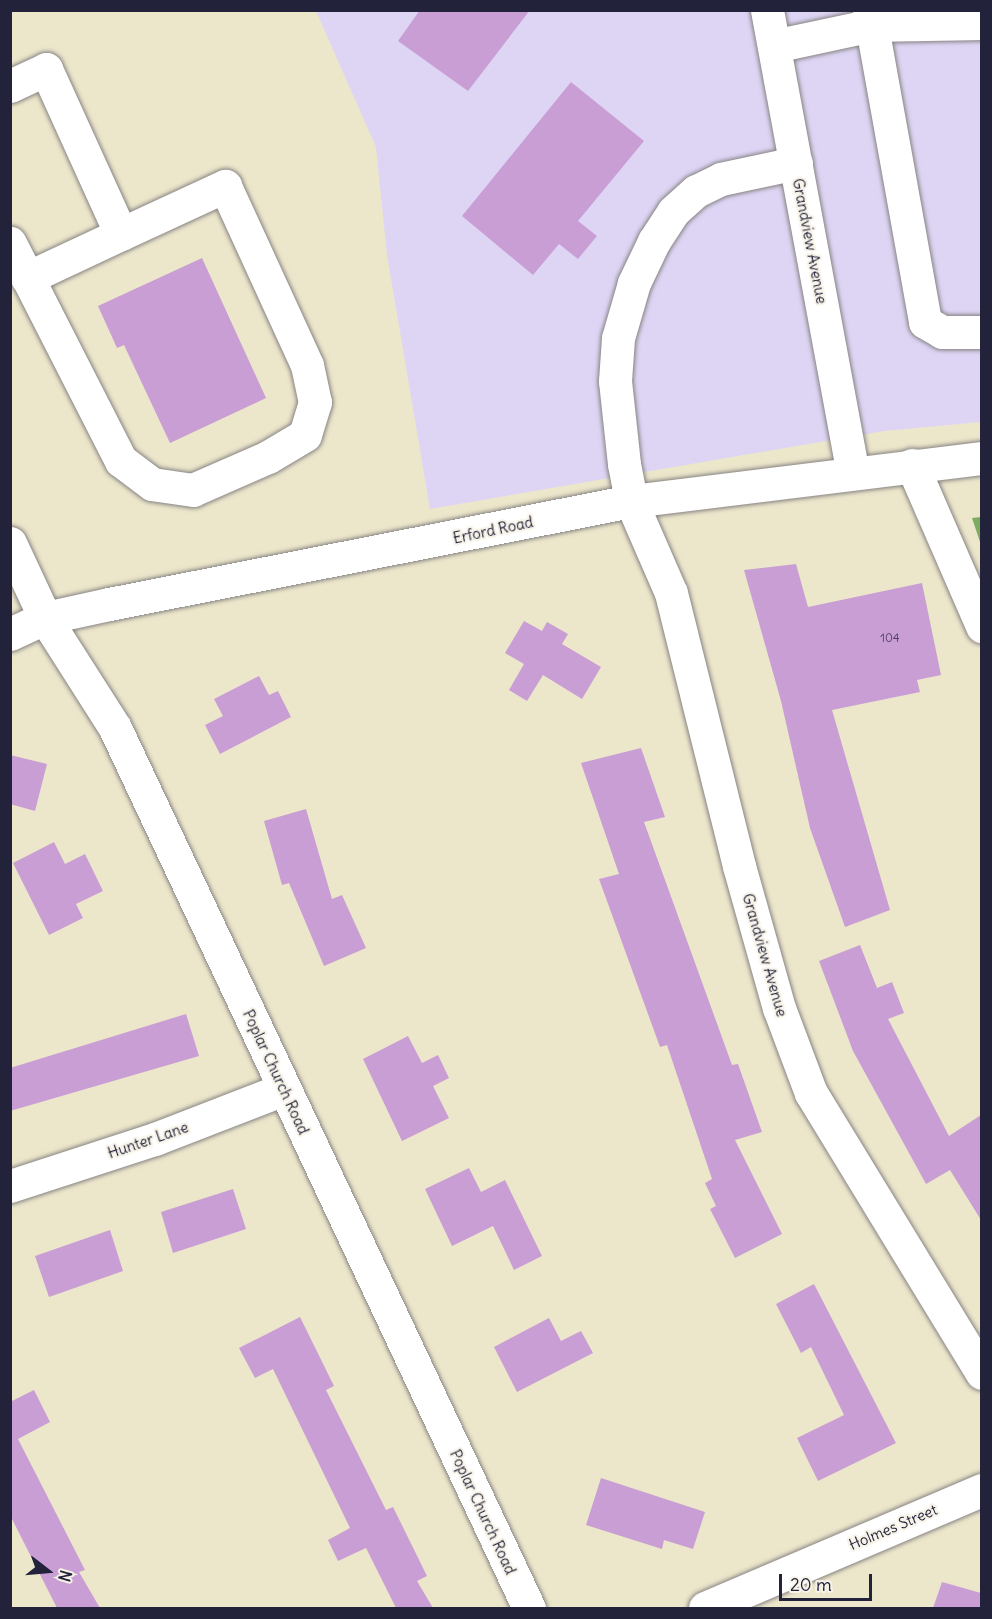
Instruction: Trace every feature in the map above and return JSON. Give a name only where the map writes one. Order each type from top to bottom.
[{"type":"street","name":"Grandview Avenue","points":[[767,10],[853,472]]},
{"type":"street","points":[[871,18],[925,322],[942,332],[981,332]]},
{"type":"street","points":[[774,46],[871,18],[981,23]]},
{"type":"street","points":[[10,86],[46,69],[121,234]]},
{"type":"street","name":"Grandview Avenue","points":[[796,163],[721,179],[696,191],[673,212],[649,251],[634,283],[618,339],[615,381],[632,501],[671,593],[739,866],[779,1008],[811,1093],[981,1373]]},
{"type":"street","points":[[10,243],[27,278],[121,461],[152,484],[193,490],[268,457],[305,435],[315,402],[307,365],[225,186],[27,278]]},
{"type":"street","name":"Erford Road","points":[[10,634],[45,618],[632,501],[981,458]]},
{"type":"street","points":[[912,465],[981,626]]},
{"type":"street","name":"Poplar Church Road","points":[[10,543],[45,618],[115,728],[529,1608]]},
{"type":"street","name":"Hunter Lane","points":[[10,1186],[155,1138],[284,1089]]},
{"type":"street","name":"Holmes Street","points":[[705,1608],[981,1490]]},
{"type":"shaded area","points":[[316,11],[981,11],[981,422],[884,431],[430,509],[387,255],[376,147]]},
{"type":"green space","points":[[982,517],[981,545],[972,518]]},
{"type":"building","points":[[420,10],[530,10],[468,91],[398,41]]},
{"type":"building","points":[[571,82],[644,141],[578,221],[597,236],[578,259],[559,244],[533,275],[462,216]]},
{"type":"building","points":[[202,258],[266,398],[170,443],[124,345],[117,348],[98,306]]},
{"type":"building","points":[[796,564],[808,607],[922,583],[941,675],[917,680],[920,692],[832,710],[890,910],[845,927],[810,828],[781,701],[744,570]]},
{"type":"building","points":[[524,621],[542,631],[547,622],[568,634],[562,644],[601,667],[582,699],[543,675],[527,701],[509,690],[524,664],[505,653]]},
{"type":"building","points":[[259,676],[269,695],[278,691],[291,717],[220,754],[205,725],[223,716],[214,699]]},
{"type":"building","points":[[641,748],[665,817],[644,822],[732,1065],[738,1064],[762,1132],[735,1140],[782,1234],[735,1258],[710,1209],[716,1206],[705,1183],[712,1179],[667,1045],[660,1047],[599,879],[619,874],[581,763]]},
{"type":"building","points":[[10,755],[47,764],[35,811],[10,804]]},
{"type":"building","points":[[306,809],[332,899],[342,895],[366,948],[324,966],[289,883],[282,885],[264,821]]},
{"type":"building","points":[[54,842],[65,864],[85,854],[103,891],[76,904],[83,918],[49,935],[13,863]]},
{"type":"building","points":[[860,945],[877,988],[892,982],[904,1013],[888,1019],[949,1136],[981,1115],[981,1220],[950,1170],[926,1184],[853,1051],[819,961]]},
{"type":"building","points":[[186,1014],[199,1056],[10,1111],[10,1068]]},
{"type":"building","points":[[408,1036],[422,1063],[438,1055],[449,1078],[433,1086],[449,1118],[402,1141],[363,1059]]},
{"type":"building","points":[[469,1168],[481,1192],[505,1180],[542,1256],[514,1270],[493,1226],[452,1246],[425,1189]]},
{"type":"building","points":[[233,1189],[246,1229],[173,1253],[161,1212]]},
{"type":"building","points":[[110,1230],[123,1271],[49,1297],[35,1256]]},
{"type":"building","points":[[814,1284],[896,1443],[818,1481],[797,1438],[844,1415],[811,1347],[801,1353],[776,1304]]},
{"type":"building","points":[[300,1317],[334,1386],[326,1390],[386,1510],[393,1507],[427,1576],[417,1581],[433,1608],[396,1608],[366,1548],[338,1561],[328,1540],[350,1528],[273,1369],[255,1378],[239,1348]]},
{"type":"building","points":[[549,1318],[561,1341],[581,1331],[593,1353],[517,1392],[494,1347]]},
{"type":"building","points":[[34,1390],[50,1422],[18,1439],[85,1570],[79,1572],[100,1608],[57,1608],[10,1515],[10,1402]]},
{"type":"building","points":[[601,1478],[705,1512],[693,1549],[664,1540],[662,1549],[586,1525]]},
{"type":"building","points":[[942,1582],[981,1593],[981,1608],[933,1608]]}]
